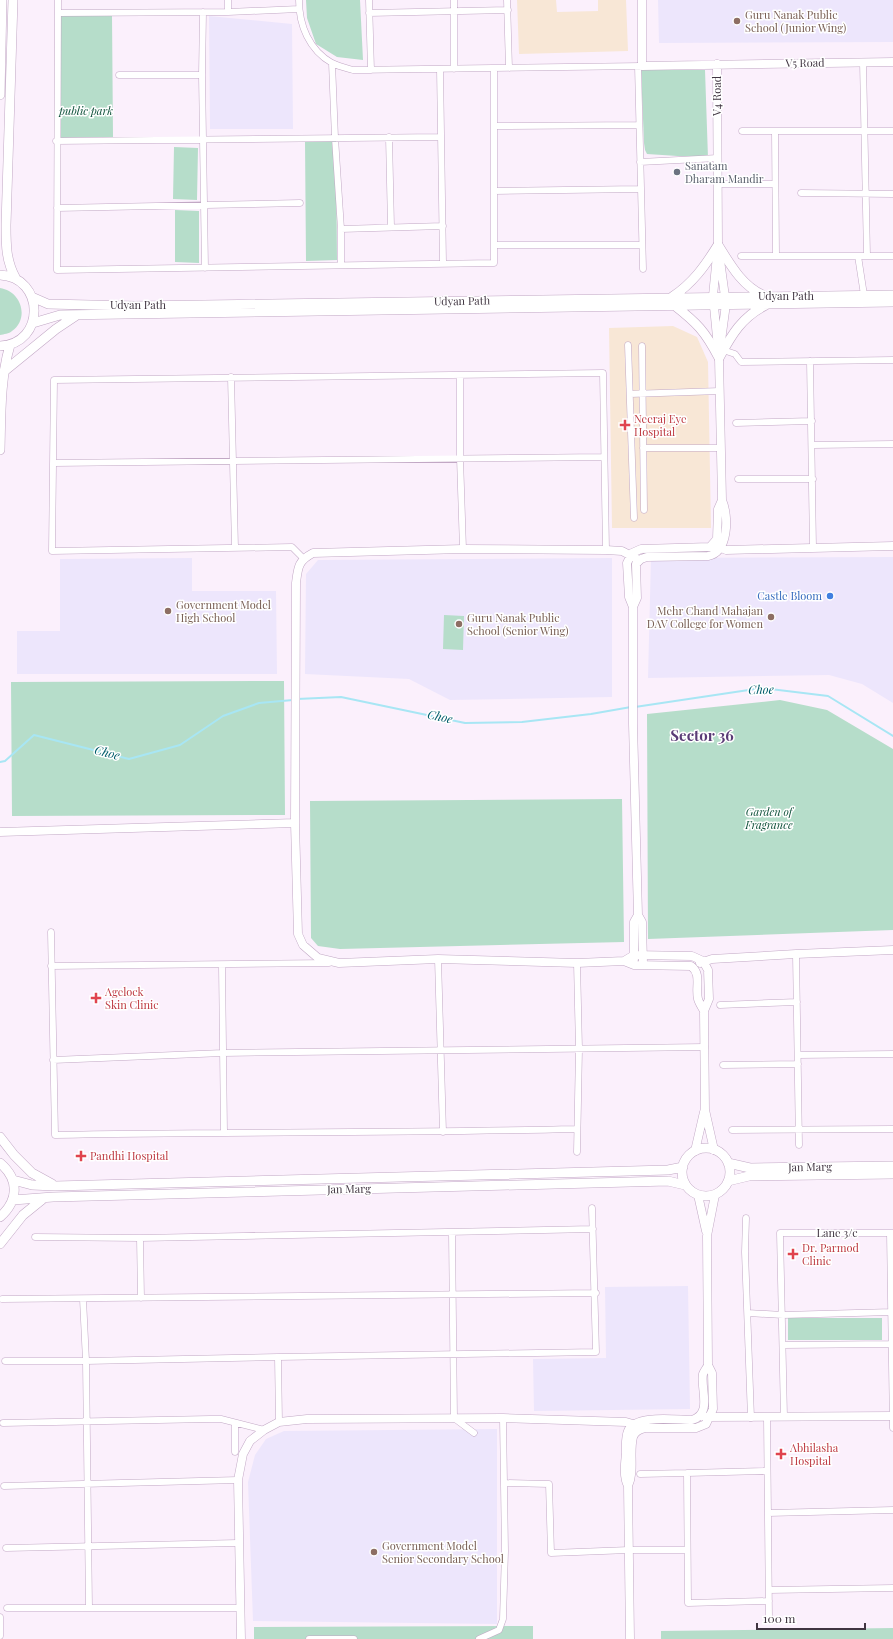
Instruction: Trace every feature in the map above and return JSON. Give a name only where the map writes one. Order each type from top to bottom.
[{"type":"main road","points":[[0,95],[2,0]]},
{"type":"main road","points":[[13,0],[6,254],[10,268],[16,280]]},
{"type":"main road","points":[[718,245],[732,266],[750,288],[766,300],[740,324],[721,354],[696,322],[673,301],[690,283],[718,245]]},
{"type":"main road","points":[[0,275],[16,280],[27,288],[32,297],[34,315],[33,323],[23,337],[10,345],[0,346]]},
{"type":"main road","name":"Udyan Path","points":[[766,300],[893,295]]},
{"type":"main road","name":"Udyan Path","points":[[32,297],[48,304],[134,306],[673,301]]},
{"type":"main road","name":"Udyan Path","points":[[33,323],[60,315],[714,300],[893,302]]},
{"type":"main road","points":[[2,373],[56,329],[77,315]]},
{"type":"main road","points":[[0,450],[2,373],[10,345]]},
{"type":"main road","points":[[0,1137],[14,1156],[32,1173],[55,1186]]},
{"type":"main road","points":[[704,1148],[714,1150],[722,1155],[728,1163],[730,1171],[728,1182],[720,1192],[707,1196],[698,1195],[685,1185],[682,1174],[683,1167],[688,1156],[695,1151],[704,1148]]},
{"type":"main road","points":[[0,1163],[11,1175],[14,1190],[13,1200],[0,1217]]},
{"type":"main road","name":"Jan Marg","points":[[728,1163],[750,1168],[893,1166]]},
{"type":"main road","name":"Jan Marg","points":[[13,1180],[32,1185],[55,1186],[668,1170],[683,1167]]},
{"type":"main road","name":"Jan Marg","points":[[728,1182],[749,1176],[893,1174]]},
{"type":"main road","name":"Jan Marg","points":[[13,1200],[668,1181],[685,1185]]},
{"type":"main road","points":[[0,1244],[23,1215],[44,1198]]},
{"type":"street","points":[[58,0],[56,270],[494,263],[494,68]]},
{"type":"street","points":[[228,0],[228,12]]},
{"type":"street","points":[[300,0],[303,28],[314,48],[332,63],[353,70],[640,66]]},
{"type":"street","points":[[368,0],[371,70]]},
{"type":"street","points":[[454,0],[454,69]]},
{"type":"street","points":[[507,0],[510,68]]},
{"type":"street","points":[[642,0],[639,125],[643,269]]},
{"type":"street","points":[[58,13],[228,12],[300,9]]},
{"type":"street","points":[[369,13],[508,10]]},
{"type":"street","points":[[203,12],[202,75],[205,268]]},
{"type":"street","points":[[863,62],[867,256]]},
{"type":"street","name":"V5 Road","points":[[717,64],[893,62]]},
{"type":"street","points":[[332,63],[341,229],[341,265]]},
{"type":"street","name":"V4 Road","points":[[640,66],[717,64],[718,245]]},
{"type":"street","points":[[440,69],[443,264]]},
{"type":"street","points":[[119,75],[202,75]]},
{"type":"street","points":[[494,126],[639,125]]},
{"type":"street","points":[[742,131],[893,131]]},
{"type":"street","points":[[775,131],[776,256]]},
{"type":"street","points":[[56,141],[441,137]]},
{"type":"street","points":[[389,138],[391,228]]},
{"type":"street","points":[[640,162],[718,158]]},
{"type":"street","points":[[718,184],[775,184]]},
{"type":"street","points":[[494,191],[640,189]]},
{"type":"street","points":[[801,193],[893,194]]},
{"type":"street","points":[[57,208],[300,204]]},
{"type":"street","points":[[341,229],[443,226]]},
{"type":"street","points":[[494,245],[642,245]]},
{"type":"street","points":[[633,606],[637,598],[636,566],[639,560],[647,557],[714,555],[717,547],[718,510],[722,500],[720,391],[721,354],[726,300],[718,245]]},
{"type":"street","points":[[718,245],[714,300],[721,354]]},
{"type":"street","points":[[741,256],[893,256]]},
{"type":"street","points":[[858,256],[864,295]]},
{"type":"street","points":[[628,345],[634,518]]},
{"type":"street","points":[[642,346],[644,510]]},
{"type":"street","points":[[721,354],[735,354],[741,362],[893,360]]},
{"type":"street","points":[[810,361],[813,548]]},
{"type":"street","points":[[303,558],[292,547],[52,551],[54,380],[603,373],[606,550]]},
{"type":"street","points":[[460,374],[460,458],[463,549]]},
{"type":"street","points":[[231,377],[235,548]]},
{"type":"street","points":[[630,394],[720,391]]},
{"type":"street","points":[[736,423],[812,421]]},
{"type":"street","points":[[812,445],[893,444]]},
{"type":"street","points":[[643,448],[721,448]]},
{"type":"street","points":[[54,463],[604,457]]},
{"type":"street","points":[[738,480],[813,479]]},
{"type":"street","points":[[639,964],[638,954],[642,922],[638,915],[632,684],[633,606],[629,597],[627,563],[631,555],[641,549],[893,546]]},
{"type":"street","points":[[339,962],[318,958],[303,945],[298,934],[295,824],[296,583],[298,568],[303,558],[313,553],[463,549],[622,551],[639,560]]},
{"type":"street","points":[[0,832],[295,824]]},
{"type":"street","points":[[51,932],[55,1136],[224,1132],[443,1132],[577,1129]]},
{"type":"street","points":[[692,967],[703,961],[796,954],[893,950]]},
{"type":"street","points":[[624,961],[638,954],[692,956],[703,961],[708,970],[709,999],[704,1011],[705,1110],[714,1150]]},
{"type":"street","points":[[796,954],[799,1145]]},
{"type":"street","points":[[438,959],[443,1132]]},
{"type":"street","points":[[51,966],[222,965],[438,959],[577,963],[624,961],[639,964],[687,965],[692,967],[697,975],[698,999],[704,1011]]},
{"type":"street","points":[[577,963],[577,1152]]},
{"type":"street","points":[[222,965],[224,1132]]},
{"type":"street","points":[[720,1005],[797,1002]]},
{"type":"street","points":[[53,1060],[223,1053],[705,1047]]},
{"type":"street","points":[[798,1055],[893,1054]]},
{"type":"street","points":[[723,1065],[798,1064]]},
{"type":"street","points":[[695,1151],[705,1110]]},
{"type":"street","points":[[732,1130],[893,1129]]},
{"type":"street","points":[[630,1639],[628,1486],[625,1479],[626,1436],[629,1428],[696,1428],[706,1424],[710,1418],[713,1409],[712,1373],[708,1365],[707,1236],[715,1194]]},
{"type":"street","points":[[698,1195],[707,1236]]},
{"type":"street","points":[[5,1361],[86,1361],[596,1352],[596,1293],[592,1208]]},
{"type":"street","points":[[746,1218],[745,1252],[751,1418]]},
{"type":"street","points":[[35,1237],[140,1238],[593,1229]]},
{"type":"street","points":[[452,1232],[455,1354],[454,1418]]},
{"type":"street","name":"Lane 3/c","points":[[783,1315],[780,1233],[892,1233]]},
{"type":"street","points":[[892,1233],[893,1428]]},
{"type":"street","points":[[140,1238],[141,1298]]},
{"type":"street","points":[[2,1299],[277,1297],[454,1293],[596,1293]]},
{"type":"street","points":[[83,1298],[86,1361],[89,1608]]},
{"type":"street","points":[[748,1313],[783,1315],[892,1312]]},
{"type":"street","points":[[783,1315],[784,1417]]},
{"type":"street","points":[[783,1345],[893,1344]]},
{"type":"street","points":[[278,1357],[279,1422]]},
{"type":"street","points":[[698,1417],[704,1407],[703,1374],[708,1365]]},
{"type":"street","points":[[636,1427],[642,1420],[692,1420],[698,1417],[767,1418],[893,1416]]},
{"type":"street","points":[[454,1418],[474,1433]]},
{"type":"street","points":[[478,1639],[499,1630],[503,1619],[505,1550],[503,1418]]},
{"type":"street","points":[[241,1639],[238,1480],[243,1454],[250,1441],[264,1430],[279,1422],[307,1419],[503,1418],[626,1422],[636,1427]]},
{"type":"street","points":[[767,1418],[769,1619]]},
{"type":"street","points":[[3,1423],[221,1419],[264,1430]]},
{"type":"street","points":[[235,1423],[235,1452]]},
{"type":"street","points":[[640,1474],[767,1471]]},
{"type":"street","points":[[687,1472],[688,1603],[769,1601]]},
{"type":"street","points":[[4,1486],[238,1480]]},
{"type":"street","points":[[504,1483],[549,1484],[551,1553],[629,1550],[687,1550]]},
{"type":"street","points":[[768,1513],[893,1510]]},
{"type":"street","points":[[6,1548],[238,1543]]},
{"type":"street","points":[[769,1590],[893,1588]]},
{"type":"street","points":[[7,1608],[240,1608]]},
{"type":"street","points":[[0,1617],[0,1636]]},
{"type":"street","points":[[309,1639],[354,1639]]},
{"type":"shaded area","points":[[517,0],[556,0],[557,12],[598,11],[598,0],[626,0],[628,51],[519,54]]},
{"type":"shaded area","name":"Guru Nanak Public School (Junior Wing)","points":[[658,0],[893,0],[893,42],[659,43]]},
{"type":"shaded area","points":[[209,16],[292,24],[293,129],[210,129]]},
{"type":"shaded area","points":[[673,326],[697,337],[708,362],[711,528],[612,528],[609,328]]},
{"type":"shaded area","name":"Mehr Chand Mahajan DAV College for Women","points":[[893,557],[893,703],[862,684],[829,675],[648,678],[651,558]]},
{"type":"shaded area","name":"Government Model High School","points":[[192,558],[192,591],[276,591],[277,674],[17,674],[17,631],[60,631],[60,559]]},
{"type":"shaded area","name":"Guru Nanak Public School (Senior Wing)","points":[[612,558],[612,697],[450,700],[409,679],[305,674],[306,574],[318,560]]},
{"type":"shaded area","points":[[688,1286],[690,1409],[534,1411],[533,1359],[606,1358],[605,1287]]},
{"type":"shaded area","name":"Government Model Senior Secondary School","points":[[497,1429],[497,1624],[253,1621],[248,1482],[255,1455],[266,1439],[284,1431]]},
{"type":"green space","points":[[306,0],[360,0],[363,60],[337,57],[316,44],[307,18]]},
{"type":"green space","name":"public park","points":[[61,16],[112,16],[113,137],[58,138]]},
{"type":"green space","points":[[641,70],[705,70],[708,158],[647,154],[644,143]]},
{"type":"green space","points":[[305,141],[336,141],[337,260],[306,261]]},
{"type":"green space","points":[[174,147],[198,148],[197,200],[173,199]]},
{"type":"green space","points":[[175,210],[199,211],[199,263],[175,262]]},
{"type":"green space","points":[[0,288],[7,290],[18,299],[22,312],[18,326],[9,333],[0,335]]},
{"type":"green space","points":[[444,615],[464,616],[463,650],[443,649]]},
{"type":"green space","points":[[284,681],[285,815],[12,816],[11,682]]},
{"type":"green space","name":"Garden of Fragrance","points":[[780,700],[827,710],[893,749],[893,930],[648,939],[647,714]]},
{"type":"green space","points":[[622,799],[624,942],[340,949],[318,946],[311,938],[310,801]]},
{"type":"green space","points":[[788,1318],[882,1318],[882,1340],[788,1340]]},
{"type":"green space","points":[[533,1626],[533,1639],[254,1639],[254,1627]]},
{"type":"green space","points":[[893,1628],[893,1639],[661,1639],[661,1631]]},
{"type":"waterway","name":"Choe","points":[[635,707],[762,688],[828,696],[893,736]]},
{"type":"waterway","name":"Choe","points":[[297,699],[341,697],[465,723],[522,722],[591,714],[631,707]]},
{"type":"waterway","name":"Choe","points":[[0,762],[5,761],[34,735],[129,759],[180,745],[223,716],[259,703],[293,700]]},
{"type":"place","name":"Guru Nanak Public School (Junior Wing)","points":[[737,21]]},
{"type":"place","name":"Sanatam Dharam Mandir","points":[[677,172]]},
{"type":"place","name":"Neeraj Eye Hospital","points":[[625,425]]},
{"type":"place","name":"Castle Bloom","points":[[830,596]]},
{"type":"place","name":"Government Model High School","points":[[168,611]]},
{"type":"place","name":"Mehr Chand Mahajan DAV College for Women","points":[[771,617]]},
{"type":"place","name":"Guru Nanak Public School (Senior Wing)","points":[[459,624]]},
{"type":"place","name":"Agelock Skin Clinic","points":[[96,998]]},
{"type":"place","name":"Pandhi Hospital","points":[[81,1156]]},
{"type":"place","name":"Dr. Parmod Clinic","points":[[793,1254]]},
{"type":"place","name":"Abhilasha Hospital","points":[[781,1454]]},
{"type":"place","name":"Government Model Senior Secondary School","points":[[374,1552]]},
{"type":"district","name":"Sector 36","points":[[702,736]]}]
